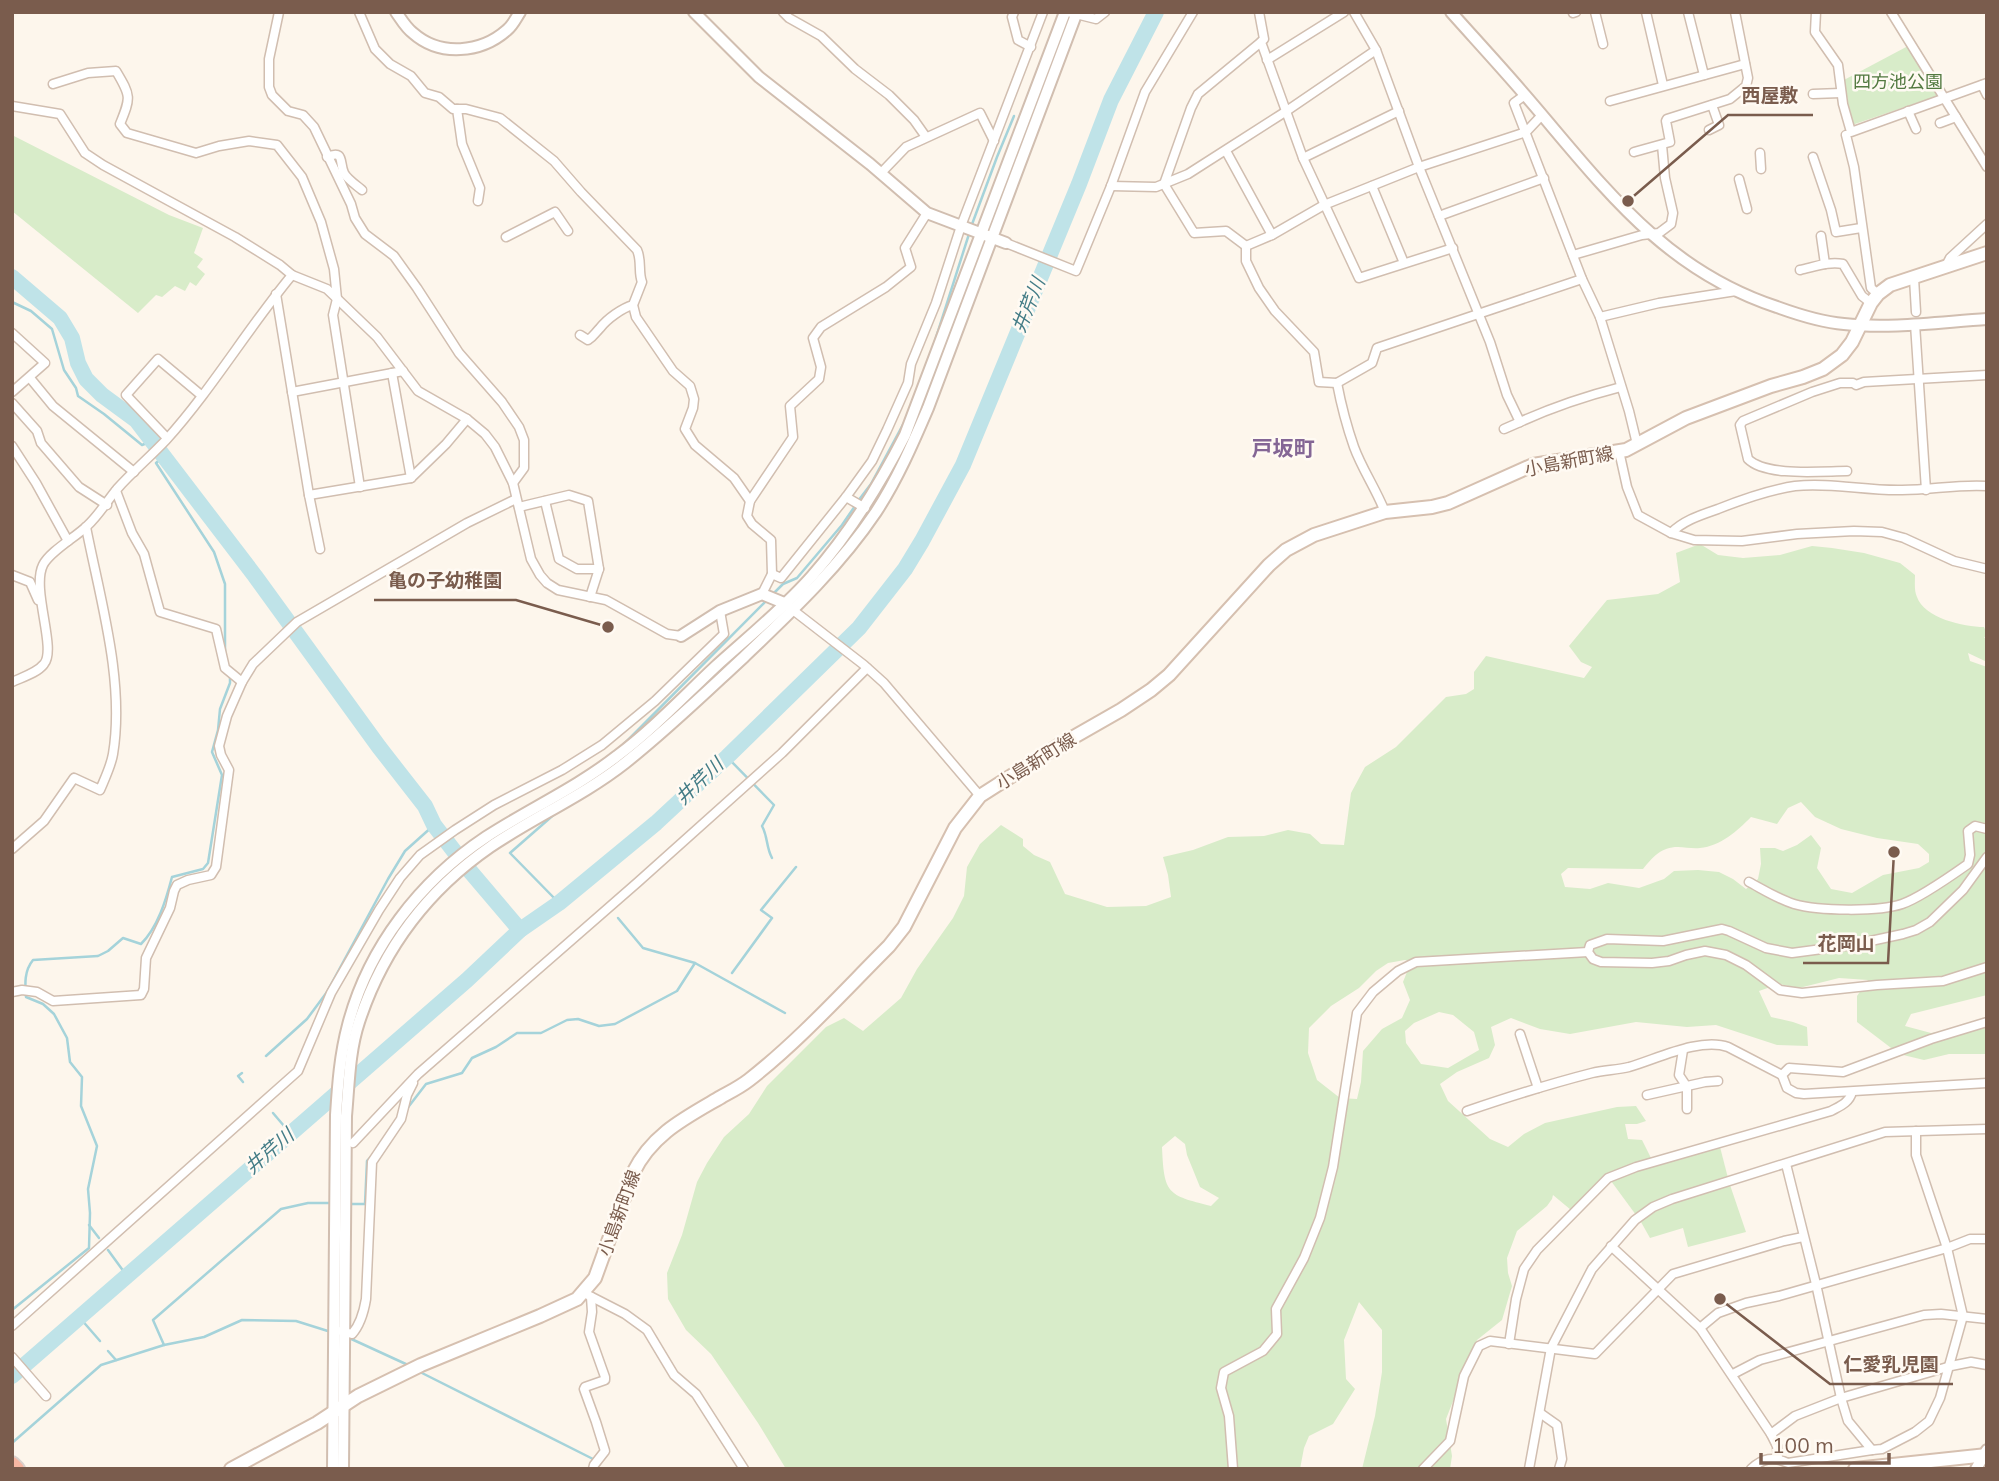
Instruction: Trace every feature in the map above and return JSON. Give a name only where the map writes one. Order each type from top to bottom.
[{"type":"highway","points":[[12,1464],[17,1469]]},
{"type":"main road","points":[[1874,299],[1890,285],[1987,253]]},
{"type":"main road","name":"小島新町線","points":[[587,1295],[633,1173],[649,1146],[683,1119],[746,1083],[890,946],[904,927],[956,828],[981,796],[1151,690],[1286,550],[1314,535],[1385,512],[1448,503],[1533,464],[1626,450],[1686,418],[1823,369],[1842,355],[1852,342],[1874,299]]},
{"type":"main road","points":[[231,1469],[317,1423],[358,1396],[421,1365],[587,1295]]},
{"type":"main road","points":[[1854,1469],[1986,1454]]},
{"type":"street","points":[[279,12],[269,59],[269,88],[272,95],[288,111],[303,115],[314,127],[351,204],[355,218],[365,234],[394,256],[459,353],[502,402],[519,427],[524,440],[524,468],[513,483]]},
{"type":"street","points":[[359,12],[375,49],[390,64],[411,76],[425,93],[439,97],[453,109],[466,109],[500,118],[554,160],[637,250],[642,282],[633,305],[636,317],[673,371],[690,386],[694,408],[685,429],[695,445],[734,478],[750,501]]},
{"type":"street","points":[[396,12],[411,33],[429,44],[447,49],[486,45],[509,29],[520,12]]},
{"type":"street","points":[[694,12],[760,78],[881,173],[927,213],[1076,271],[1145,92],[1193,12]]},
{"type":"street","points":[[783,12],[821,36],[855,69],[889,95],[914,120],[926,137]]},
{"type":"street","points":[[1014,12],[1012,17],[1017,40],[1031,47]]},
{"type":"street","points":[[788,607],[865,508],[905,435],[1071,13],[1096,19],[1105,12]]},
{"type":"street","points":[[1164,184],[1198,94],[1265,39],[1259,12]]},
{"type":"street","points":[[1268,60],[1344,12]]},
{"type":"street","points":[[1354,12],[1376,50],[1419,167],[1479,313],[1507,395],[1520,422]]},
{"type":"street","points":[[1451,12],[1619,204],[1678,257],[1736,291],[1806,317],[1843,324],[1915,324],[1987,319]]},
{"type":"street","points":[[1595,12],[1603,44]]},
{"type":"street","points":[[1646,12],[1663,85]]},
{"type":"street","points":[[1688,12],[1704,75]]},
{"type":"street","points":[[1634,152],[1668,143],[1670,140],[1667,119],[1730,99],[1746,86],[1748,78],[1735,12]]},
{"type":"street","points":[[1816,12],[1815,32],[1838,65],[1841,93],[1851,132],[1984,84],[1987,95]]},
{"type":"street","points":[[1891,12],[1987,167]]},
{"type":"street","points":[[772,574],[781,578],[872,461],[908,383],[911,364],[936,303],[961,226],[1042,15]]},
{"type":"street","points":[[1261,42],[1303,158],[1359,278],[1453,248]]},
{"type":"street","points":[[1111,186],[1156,187],[1188,174],[1376,50]]},
{"type":"street","points":[[1610,101],[1745,64]]},
{"type":"street","points":[[53,84],[88,73],[116,72],[128,91],[128,104],[120,124],[127,133],[196,153],[249,141],[277,145],[302,177],[321,222],[334,269],[337,299],[333,315],[360,487]]},
{"type":"street","points":[[1813,94],[1841,93]]},
{"type":"street","points":[[1525,95],[1514,103],[1582,279],[1600,317],[1637,444]]},
{"type":"street","points":[[1709,130],[1719,125],[1712,105]]},
{"type":"street","points":[[12,106],[60,114],[85,153],[103,165],[235,237],[292,275],[327,289],[377,337],[418,391],[467,419],[485,434],[495,447],[513,483],[531,559],[547,583],[558,590],[606,600],[667,634],[681,636],[720,611],[761,594],[772,574],[771,540],[752,524],[747,516],[750,501],[793,437],[790,406],[819,379],[821,367],[813,338],[821,327],[886,287],[911,267],[905,248],[927,213]]},
{"type":"street","points":[[457,109],[462,144],[481,188],[478,201]]},
{"type":"street","points":[[1303,158],[1399,111]]},
{"type":"street","points":[[1908,111],[1916,129]]},
{"type":"street","points":[[881,173],[906,146],[980,113],[994,141]]},
{"type":"street","points":[[1246,247],[1324,205],[1419,167],[1526,132],[1542,115]]},
{"type":"street","points":[[1940,123],[1956,117]]},
{"type":"street","points":[[1800,270],[1840,262],[1862,296],[1874,299],[1861,228],[1854,167],[1846,135]]},
{"type":"street","points":[[1573,255],[1662,232],[1673,220],[1662,145]]},
{"type":"street","points":[[1226,151],[1272,235]]},
{"type":"street","points":[[1760,153],[1761,169]]},
{"type":"street","points":[[327,157],[338,155],[344,174],[362,190]]},
{"type":"street","points":[[1813,157],[1836,232],[1861,228]]},
{"type":"street","points":[[1439,216],[1544,178]]},
{"type":"street","points":[[1739,179],[1747,209]]},
{"type":"street","points":[[1164,184],[1194,233],[1226,231],[1246,247]]},
{"type":"street","points":[[1373,186],[1404,263]]},
{"type":"street","points":[[506,237],[555,212],[568,231]]},
{"type":"street","points":[[1946,266],[1950,258],[1987,224]]},
{"type":"street","points":[[345,1151],[339,1071],[347,1026],[367,974],[402,914],[428,885],[617,757],[831,570],[877,511],[928,408],[982,235]]},
{"type":"street","points":[[1821,236],[1825,264]]},
{"type":"street","points":[[1246,247],[1246,261],[1259,288],[1275,311],[1314,352],[1318,382],[1337,383],[1372,363],[1377,348],[1582,279]]},
{"type":"street","points":[[12,682],[35,671],[48,658],[41,606],[43,564],[86,527],[116,491],[167,439],[292,275]]},
{"type":"street","points":[[1914,278],[1916,312]]},
{"type":"street","points":[[1600,317],[1660,303],[1736,291]]},
{"type":"street","points":[[276,294],[320,549]]},
{"type":"street","points":[[580,335],[588,340],[595,336],[600,327],[633,305]]},
{"type":"street","points":[[1915,324],[1926,490]]},
{"type":"street","points":[[12,333],[46,363],[12,392]]},
{"type":"street","points":[[167,439],[126,395],[158,359],[201,395]]},
{"type":"street","points":[[292,392],[403,371]]},
{"type":"street","points":[[392,373],[411,478]]},
{"type":"street","points":[[1847,471],[1782,470],[1752,463],[1748,459],[1740,425],[1743,421],[1840,383],[1856,385],[1864,382],[1987,376]]},
{"type":"street","points":[[30,378],[53,406],[134,472]]},
{"type":"street","points":[[908,383],[924,386]]},
{"type":"street","points":[[1337,383],[1354,448],[1377,490],[1385,512]]},
{"type":"street","points":[[1504,429],[1576,400],[1620,387]]},
{"type":"street","points":[[12,403],[37,431],[41,443],[79,487],[107,505]]},
{"type":"street","points":[[309,495],[411,478],[467,419]]},
{"type":"street","points":[[13,448],[37,483],[68,541]]},
{"type":"street","points":[[1619,451],[1637,515],[1671,533],[1695,540],[1742,541],[1797,534],[1882,532],[1903,538],[1954,561],[1987,569]]},
{"type":"street","points":[[1671,533],[1680,525],[1727,505],[1762,493],[1796,486],[1926,490],[1959,485],[1987,486]]},
{"type":"street","points":[[116,491],[132,533],[145,554],[160,612],[216,629],[225,668],[242,682]]},
{"type":"street","points":[[12,992],[37,992],[53,1001],[141,995],[144,989],[146,958],[170,908],[177,886],[211,874],[216,867],[229,770],[219,746],[227,716],[253,664],[297,622],[467,523],[517,503],[545,501],[569,495],[588,501],[599,569],[590,597]]},
{"type":"street","points":[[846,497],[865,508]]},
{"type":"street","points":[[545,501],[559,559],[577,569],[599,569]]},
{"type":"street","points":[[12,849],[44,821],[74,778],[100,790],[113,755],[116,705],[112,655],[86,527]]},
{"type":"street","points":[[12,575],[30,582],[41,606]]},
{"type":"street","points":[[761,594],[788,607],[884,683],[981,796]]},
{"type":"street","points":[[12,1326],[298,1071],[331,993],[379,909],[421,855],[494,805],[579,761],[634,719],[724,634],[720,611]]},
{"type":"street","points":[[345,1151],[418,1074],[782,753],[865,666]]},
{"type":"street","points":[[1749,882],[1797,905],[1890,908],[1912,900],[1968,864],[1968,831],[1975,826],[1987,829]]},
{"type":"street","points":[[1588,952],[1590,946],[1607,939],[1663,940],[1722,929],[1766,948],[1792,953],[1852,945],[1903,934],[1930,922],[1963,890],[1987,857]]},
{"type":"street","points":[[333,1469],[332,1413],[339,1330],[351,1060],[359,1022],[377,976],[405,927],[454,868]]},
{"type":"street","points":[[1588,952],[1593,959],[1601,962],[1652,963],[1705,951],[1726,955],[1746,965],[1780,990],[1801,993],[1943,981],[1987,967]]},
{"type":"street","points":[[1233,1469],[1229,1416],[1222,1388],[1224,1371],[1263,1351],[1277,1334],[1276,1309],[1304,1258],[1320,1218],[1333,1167],[1357,1013],[1373,992],[1398,971],[1416,962],[1588,952]]},
{"type":"street","points":[[1782,1075],[1789,1068],[1843,1072],[1931,1039],[1987,1022]]},
{"type":"street","points":[[1520,1034],[1538,1088]]},
{"type":"street","points":[[1467,1111],[1538,1088],[1595,1073],[1627,1068],[1701,1045],[1720,1044],[1782,1075],[1787,1088],[1796,1093],[1987,1083]]},
{"type":"street","points":[[1683,1050],[1679,1075],[1687,1087],[1687,1109]]},
{"type":"street","points":[[339,1330],[352,1334],[364,1311],[372,1162],[401,1119],[407,1095],[418,1074]]},
{"type":"street","points":[[1647,1095],[1718,1081]]},
{"type":"street","points":[[1508,1344],[1524,1269],[1537,1250],[1608,1178],[1636,1167],[1831,1111],[1845,1104],[1852,1092]]},
{"type":"street","points":[[1529,1469],[1551,1348],[1592,1269],[1634,1220],[1653,1207],[1672,1199],[1885,1132],[1987,1129]]},
{"type":"street","points":[[1751,1469],[1762,1460],[1778,1459],[1788,1463],[1882,1449],[1915,1432],[1929,1421],[1951,1366],[1964,1316],[1947,1248],[1916,1155],[1916,1131]]},
{"type":"street","points":[[1786,1164],[1841,1398],[1848,1421],[1872,1450]]},
{"type":"street","points":[[1423,1469],[1450,1441],[1464,1377],[1479,1346],[1490,1341],[1595,1354],[1673,1274],[1803,1237]]},
{"type":"street","points":[[1700,1328],[1718,1313],[1746,1303],[1947,1248],[1970,1239],[1987,1240]]},
{"type":"street","points":[[1611,1246],[1700,1328],[1771,1434],[1778,1459]]},
{"type":"street","points":[[587,1295],[592,1312],[589,1332],[605,1377],[605,1380],[584,1389],[604,1444],[604,1451],[593,1469]]},
{"type":"street","points":[[587,1295],[625,1314],[647,1330],[674,1375],[696,1394],[744,1469]]},
{"type":"street","points":[[1733,1374],[1760,1360],[1924,1315],[1987,1319]]},
{"type":"street","points":[[339,1330],[344,1405],[343,1469]]},
{"type":"street","points":[[12,1357],[46,1396]]},
{"type":"street","points":[[1771,1434],[1795,1416],[1841,1398],[1951,1366],[1971,1362],[1987,1366]]},
{"type":"street","points":[[1541,1413],[1557,1425],[1562,1459],[1559,1469]]},
{"type":"street","points":[[1976,1469],[1986,1454]]},
{"type":"green space","name":"四方池公園","points":[[1908,46],[1937,96],[1852,125],[1844,80]]},
{"type":"green space","points":[[12,135],[169,215],[203,228],[194,253],[203,259],[197,267],[205,274],[196,286],[190,282],[185,291],[175,286],[162,297],[156,295],[138,313],[12,211]]},
{"type":"green space","points":[[1700,544],[1718,555],[1743,558],[1780,555],[1812,546],[1864,553],[1900,563],[1915,575],[1916,595],[1921,604],[1936,616],[1956,623],[1984,627],[1987,634],[1984,638],[1987,638],[1987,662],[1968,653],[1970,661],[1987,667],[1987,995],[1911,1014],[1905,1026],[1931,1033],[1987,1025],[1987,1054],[1949,1054],[1924,1060],[1899,1054],[1857,1022],[1857,996],[1868,980],[1839,978],[1799,988],[1779,984],[1759,991],[1771,1017],[1807,1027],[1808,1046],[1777,1045],[1716,1025],[1687,1027],[1636,1022],[1570,1034],[1540,1029],[1511,1018],[1491,1027],[1495,1045],[1489,1058],[1457,1072],[1440,1084],[1448,1101],[1490,1139],[1508,1147],[1524,1134],[1545,1123],[1617,1107],[1636,1106],[1646,1121],[1625,1124],[1628,1139],[1642,1140],[1652,1160],[1611,1172],[1571,1210],[1553,1195],[1547,1206],[1517,1231],[1507,1258],[1512,1286],[1502,1320],[1477,1340],[1446,1419],[1452,1456],[1450,1469],[1362,1469],[1382,1372],[1382,1330],[1359,1302],[1344,1340],[1346,1379],[1355,1389],[1333,1424],[1309,1436],[1300,1469],[786,1469],[711,1354],[686,1330],[668,1299],[667,1273],[682,1235],[697,1182],[724,1137],[749,1114],[767,1086],[826,1027],[844,1018],[863,1031],[901,998],[917,969],[953,918],[964,896],[967,867],[980,844],[1001,825],[1023,839],[1023,846],[1034,855],[1050,862],[1065,894],[1107,907],[1146,906],[1171,897],[1163,857],[1193,850],[1228,837],[1264,836],[1288,830],[1310,834],[1321,844],[1344,845],[1351,793],[1365,767],[1396,747],[1446,697],[1466,694],[1474,689],[1474,672],[1486,656],[1584,678],[1592,667],[1581,662],[1569,646],[1607,600],[1658,594],[1680,582],[1676,553]],"holes":[[[1801,802],[1815,817],[1841,829],[1918,844],[1929,854],[1929,862],[1919,868],[1883,875],[1852,893],[1831,889],[1817,868],[1821,848],[1811,835],[1783,851],[1760,848],[1758,879],[1746,889],[1719,872],[1698,870],[1674,871],[1664,879],[1639,888],[1608,883],[1590,889],[1565,887],[1561,874],[1568,868],[1643,869],[1654,857],[1667,849],[1708,847],[1722,841],[1751,817],[1777,824],[1788,808]],[[1405,960],[1411,962],[1403,982],[1410,1000],[1402,1018],[1382,1029],[1363,1051],[1357,1099],[1340,1098],[1317,1080],[1308,1053],[1309,1028],[1331,1006],[1359,988],[1388,963]],[[1439,1012],[1453,1015],[1474,1032],[1479,1050],[1448,1068],[1421,1064],[1406,1043],[1405,1031],[1414,1023]],[[1175,1136],[1185,1144],[1200,1187],[1219,1198],[1211,1206],[1185,1199],[1171,1190],[1164,1174],[1162,1147]]]},
{"type":"green space","points":[[1720,1147],[1728,1178],[1636,1215],[1611,1181],[1620,1176]]},
{"type":"green space","points":[[1730,1185],[1746,1232],[1688,1247],[1683,1228],[1650,1238],[1641,1222],[1671,1203]]},
{"type":"waterway","name":"井芹川","points":[[12,1376],[467,980],[520,930],[559,903],[656,823],[859,628],[905,569],[963,465],[1111,100],[1156,12]]},
{"type":"waterway","points":[[971,227],[1014,116]]},
{"type":"waterway","points":[[934,344],[969,234]]},
{"type":"waterway","points":[[12,277],[60,318],[72,338],[78,363],[86,379],[102,395],[136,420],[425,806],[434,825],[520,930]]},
{"type":"waterway","points":[[12,302],[31,311],[52,329],[64,370],[78,396],[142,445],[152,441]]},
{"type":"waterway","points":[[858,501],[871,484],[906,419]]},
{"type":"waterway","points":[[163,457],[156,463],[214,552],[225,584],[225,655]]},
{"type":"waterway","points":[[772,595],[783,584],[797,578],[855,506]]},
{"type":"waterway","points":[[624,744],[767,600]]},
{"type":"waterway","points":[[12,1310],[89,1248],[88,1189],[97,1146],[81,1106],[82,1077],[70,1062],[67,1038],[54,1014],[43,1004],[26,997],[28,969],[33,960],[98,956],[123,938],[141,944],[157,921],[172,877],[203,869],[208,863],[222,775],[212,752],[230,675]]},
{"type":"waterway","points":[[727,757],[774,805],[762,826],[772,858]]},
{"type":"waterway","points":[[558,811],[510,853],[559,903]]},
{"type":"waterway","points":[[266,1056],[307,1019],[327,992],[405,851],[434,825]]},
{"type":"waterway","points":[[732,973],[772,918],[761,910],[796,867]]},
{"type":"waterway","points":[[618,918],[643,948],[695,963]]},
{"type":"waterway","points":[[406,1110],[426,1084],[462,1073],[472,1058],[517,1033],[541,1033],[567,1020],[578,1019],[599,1026],[615,1024],[677,991],[695,963],[785,1013]]},
{"type":"waterway","points":[[242,1073],[238,1076],[243,1082]]},
{"type":"waterway","points":[[273,1113],[290,1133]]},
{"type":"waterway","points":[[350,1204],[365,1204],[367,1161],[371,1157]]},
{"type":"waterway","points":[[164,1345],[153,1320],[281,1209],[308,1203],[333,1203]]},
{"type":"waterway","points":[[89,1225],[99,1238]]},
{"type":"waterway","points":[[108,1250],[127,1276]]},
{"type":"waterway","points":[[80,1318],[100,1341]]},
{"type":"waterway","points":[[12,1443],[101,1365],[164,1345],[204,1337],[242,1320],[296,1321],[331,1332]]},
{"type":"waterway","points":[[347,1337],[408,1365]]},
{"type":"waterway","points":[[108,1351],[116,1360]]},
{"type":"waterway","points":[[420,1372],[595,1460]]},
{"type":"place","name":"西屋敷","points":[[1628,201]]},
{"type":"place","name":"亀の子幼稚園","points":[[608,627]]},
{"type":"place","name":"花岡山","points":[[1894,852]]},
{"type":"place","name":"仁愛乳児園","points":[[1720,1299]]},
{"type":"district","name":"戸坂町","points":[[1283,448]]}]
